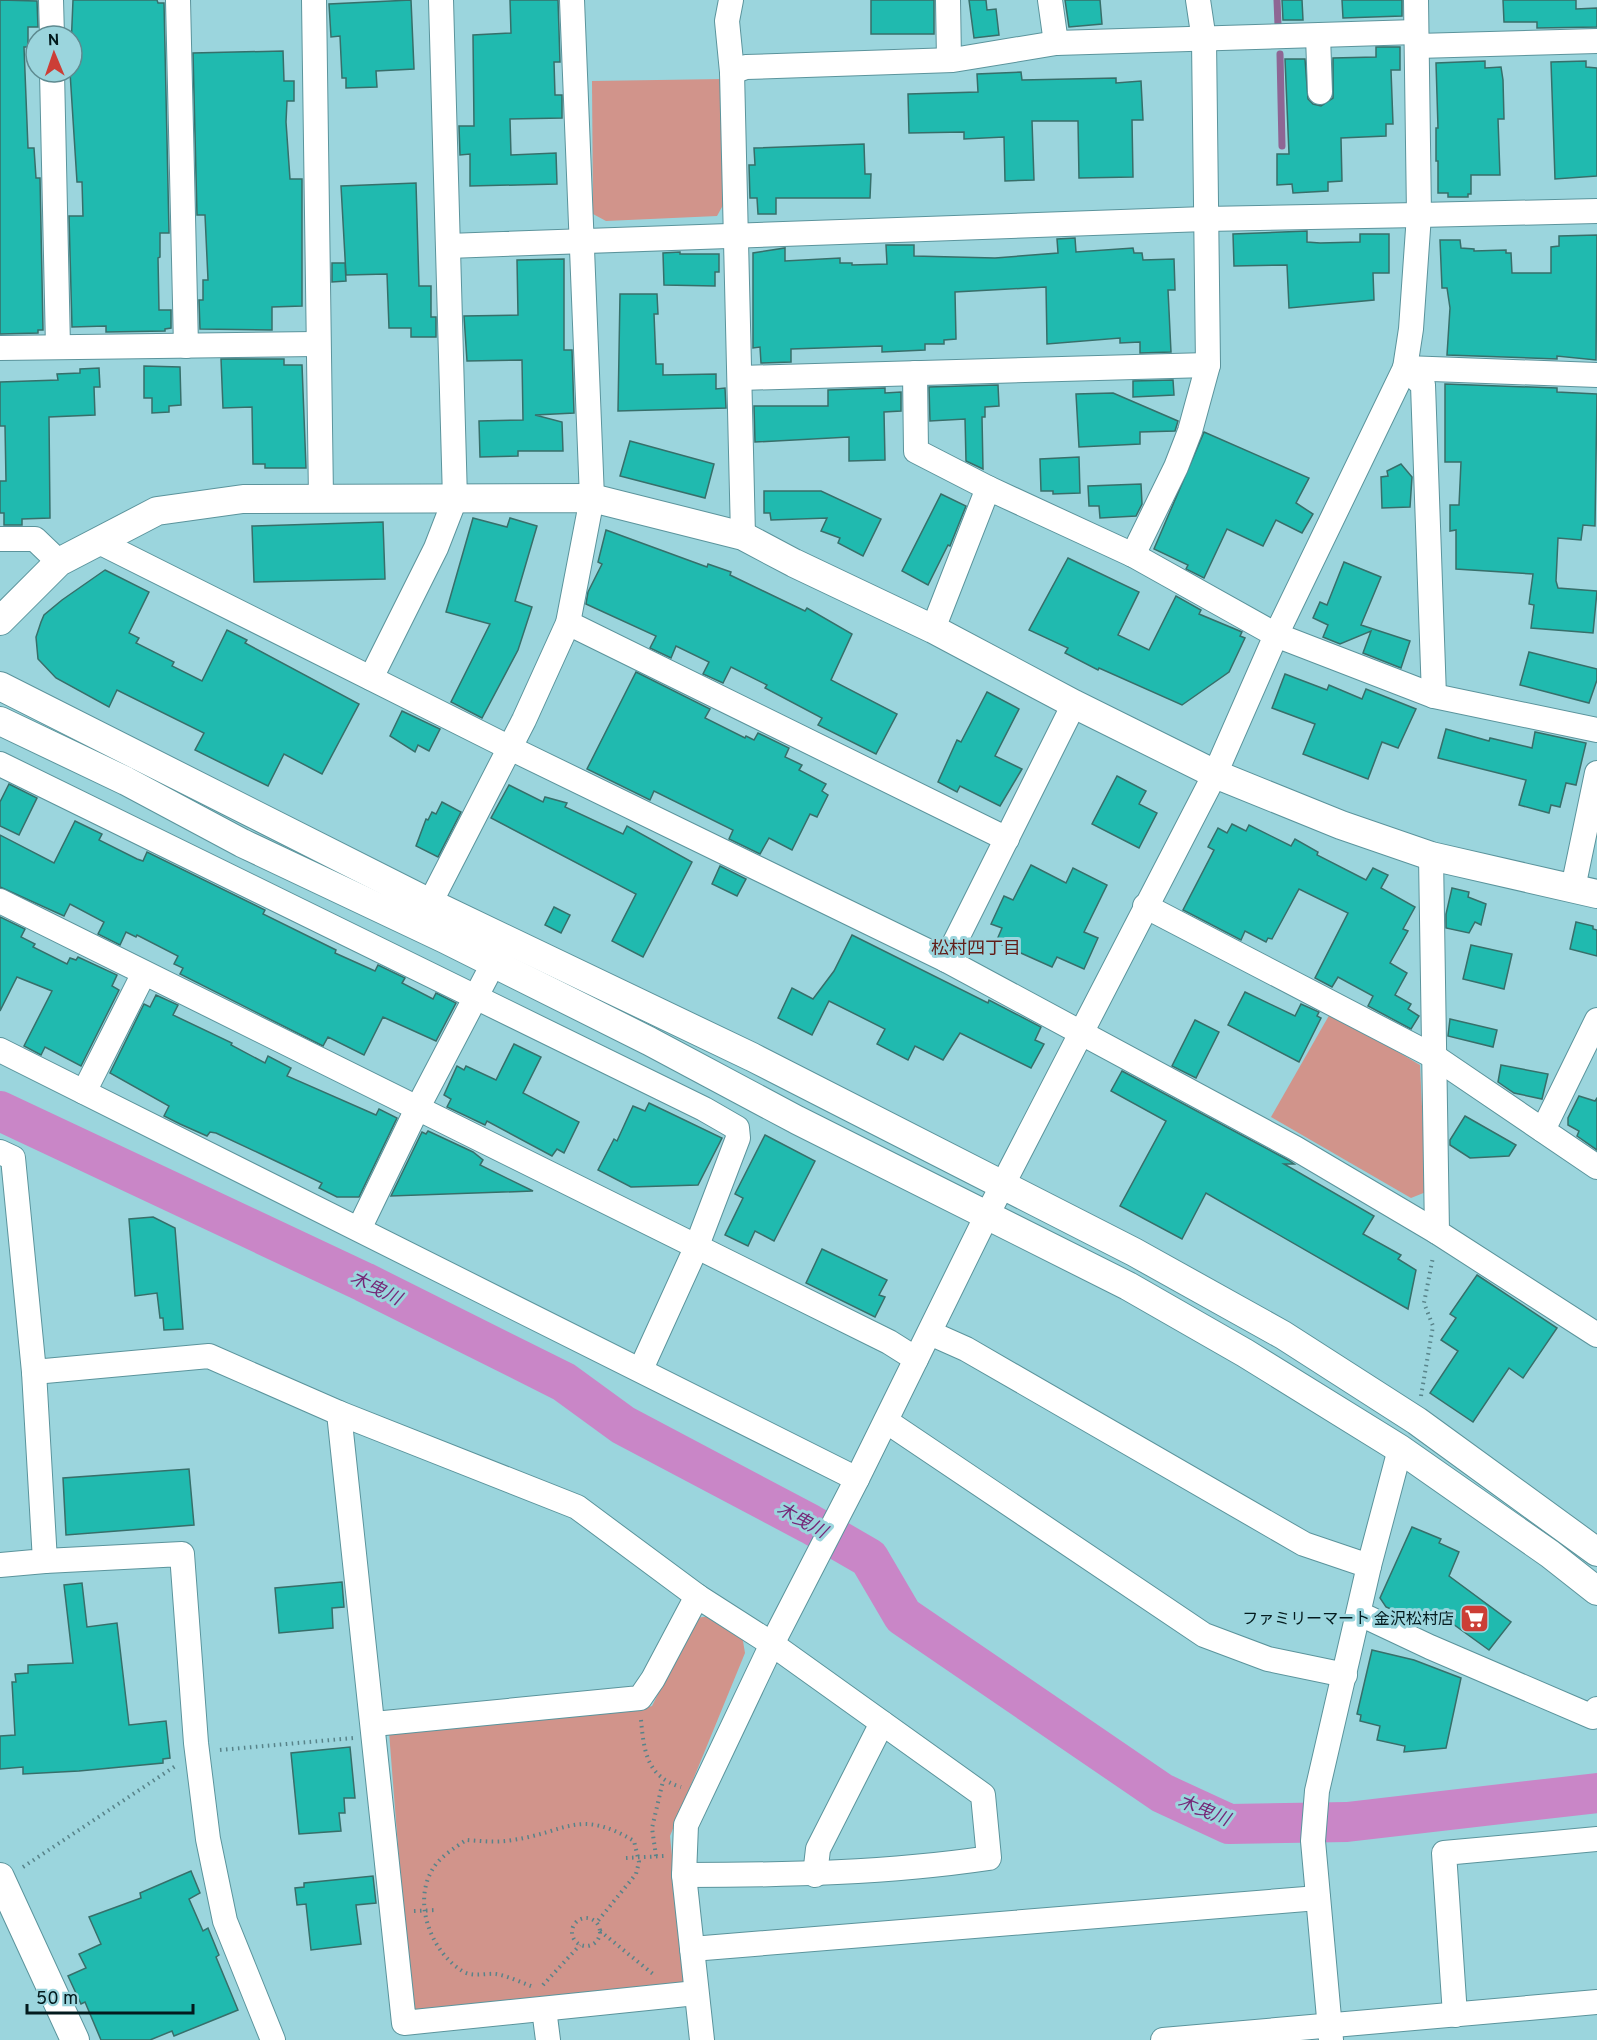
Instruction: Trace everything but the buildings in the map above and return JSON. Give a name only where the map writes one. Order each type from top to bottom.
[{"type":"street","points":[[51,0],[52,24]]},
{"type":"street","points":[[178,0],[186,346]]},
{"type":"street","points":[[314,0],[316,344],[321,498]]},
{"type":"street","points":[[371,678],[436,548],[455,499],[441,0]]},
{"type":"street","points":[[430,903],[508,747],[524,720],[568,622],[592,498],[584,241],[572,0]]},
{"type":"street","points":[[731,0],[727,21],[732,72],[743,536]]},
{"type":"street","points":[[948,0],[949,60]]},
{"type":"street","points":[[1050,0],[1056,43]]},
{"type":"street","points":[[1133,555],[1176,467],[1190,431],[1208,364],[1204,40],[1198,0]]},
{"type":"street","points":[[702,2040],[687,1993],[692,1949],[684,1865],[686,1825],[772,1644],[846,1501],[1080,1030],[1215,774],[1276,635],[1405,368],[1411,329],[1419,215],[1416,0]]},
{"type":"street","points":[[732,72],[746,67],[949,60],[1056,43],[1318,36],[1597,41]]},
{"type":"street","points":[[1318,36],[1320,92]]},
{"type":"street","points":[[52,84],[58,347]]},
{"type":"street","points":[[448,246],[1205,219],[1597,211]]},
{"type":"street","points":[[0,348],[316,344]]},
{"type":"street","points":[[741,378],[1208,364]]},
{"type":"street","points":[[1405,368],[1597,375]]},
{"type":"street","points":[[1405,368],[1423,385],[1434,696]]},
{"type":"street","points":[[915,373],[916,451],[988,488],[1133,555],[1276,635],[1434,696],[1597,730]]},
{"type":"street","points":[[933,629],[988,488]]},
{"type":"street","points":[[0,621],[59,562],[157,511],[243,499],[592,498],[743,536],[794,563],[933,629],[1074,704],[1215,774],[1341,825],[1431,856],[1585,891],[1597,773]]},
{"type":"street","points":[[0,539],[35,539],[59,562]]},
{"type":"street","points":[[97,541],[508,747],[946,960],[1080,1030],[1295,1148],[1437,1232],[1597,1334]]},
{"type":"street","points":[[568,622],[1007,839]]},
{"type":"street","points":[[0,686],[430,903],[752,1057],[1134,1252],[1283,1335],[1417,1421],[1597,1552]]},
{"type":"street","points":[[946,960],[1074,704]]},
{"type":"street","points":[[0,722],[126,781],[242,843],[649,1041],[986,1217],[1128,1286],[1245,1353],[1400,1449],[1550,1554],[1597,1591]]},
{"type":"street","points":[[0,764],[704,1109],[736,1128],[738,1138]]},
{"type":"street","points":[[1431,856],[1437,1232]]},
{"type":"street","points":[[0,901],[889,1342],[916,1359]]},
{"type":"street","points":[[1145,906],[1434,1057],[1597,1167]]},
{"type":"street","points":[[359,1228],[417,1109],[493,964]]},
{"type":"street","points":[[84,1092],[144,973]]},
{"type":"street","points":[[1543,1130],[1597,1020]]},
{"type":"street","points":[[0,1050],[857,1479]]},
{"type":"street","points":[[641,1369],[696,1248],[738,1138],[757,1099]]},
{"type":"street","points":[[0,1152],[14,1158],[34,1372],[45,1561]]},
{"type":"street","points":[[930,1333],[966,1349],[1304,1544],[1369,1566]]},
{"type":"street","points":[[34,1372],[209,1356],[339,1413],[577,1507],[697,1596],[772,1644],[983,1795],[989,1858],[945,1865],[815,1875],[684,1865]]},
{"type":"street","points":[[339,1413],[357,1597],[374,1724],[405,2032],[544,2009],[687,1993]]},
{"type":"street","points":[[886,1421],[1204,1635],[1268,1659],[1345,1675]]},
{"type":"street","points":[[1331,2033],[1313,1841],[1317,1791],[1360,1614],[1369,1566],[1400,1449]]},
{"type":"street","points":[[0,1565],[182,1554],[196,1743],[208,1839],[225,1921],[273,2040]]},
{"type":"street","points":[[374,1724],[640,1698],[653,1679],[697,1596]]},
{"type":"street","points":[[1360,1614],[1430,1647],[1593,1717],[1597,1709]]},
{"type":"street","points":[[815,1875],[818,1849],[882,1723]]},
{"type":"street","points":[[1455,2015],[1444,1853],[1597,1839]]},
{"type":"street","points":[[0,1877],[75,2040]]},
{"type":"street","points":[[692,1949],[1318,1898]]},
{"type":"street","points":[[1162,2040],[1331,2033],[1455,2015],[1597,2002]]},
{"type":"street","points":[[544,2009],[548,2040]]},
{"type":"path","points":[[1417,1421],[1432,1326],[1424,1303],[1437,1232]]},
{"type":"path","points":[[640,1698],[645,1753],[663,1781],[701,1793]]},
{"type":"path","points":[[656,1856],[652,1828],[663,1781]]},
{"type":"path","points":[[597,1922],[636,1874],[638,1858],[634,1841],[612,1828],[589,1822],[570,1824],[512,1840],[466,1840],[434,1867],[426,1888],[425,1910],[428,1925],[438,1947],[449,1960],[466,1973],[495,1974],[541,1988],[580,1945],[594,1944],[600,1931]]},
{"type":"path","points":[[626,1858],[656,1856],[684,1865]]},
{"type":"path","points":[[580,1945],[571,1934],[576,1921],[584,1917],[597,1922]]},
{"type":"path","points":[[597,1922],[600,1931],[687,1993]]},
{"type":"shaded area","points":[[723,79],[727,198],[717,216],[606,221],[593,214],[592,81]]},
{"type":"shaded area","points":[[1331,1012],[1420,1065],[1426,1192],[1411,1198],[1271,1117]]},
{"type":"shaded area","points":[[710,1616],[742,1635],[745,1653],[670,1836],[685,1985],[411,2012],[389,1732],[634,1711],[652,1706],[696,1618]]},
{"type":"waterway","points":[[1277,0],[1278,25]]},
{"type":"waterway","points":[[1280,54],[1282,146]]},
{"type":"waterway","name":"木曳川","points":[[0,1111],[364,1282],[564,1382],[623,1425],[810,1524],[869,1558],[903,1616],[1162,1793],[1229,1824],[1347,1822],[1597,1793]]},
{"type":"place","name":"ファミリーマート 金沢松村店","points":[[1475,1618]]},
{"type":"district","name":"松村四丁目","points":[[976,948]]}]
